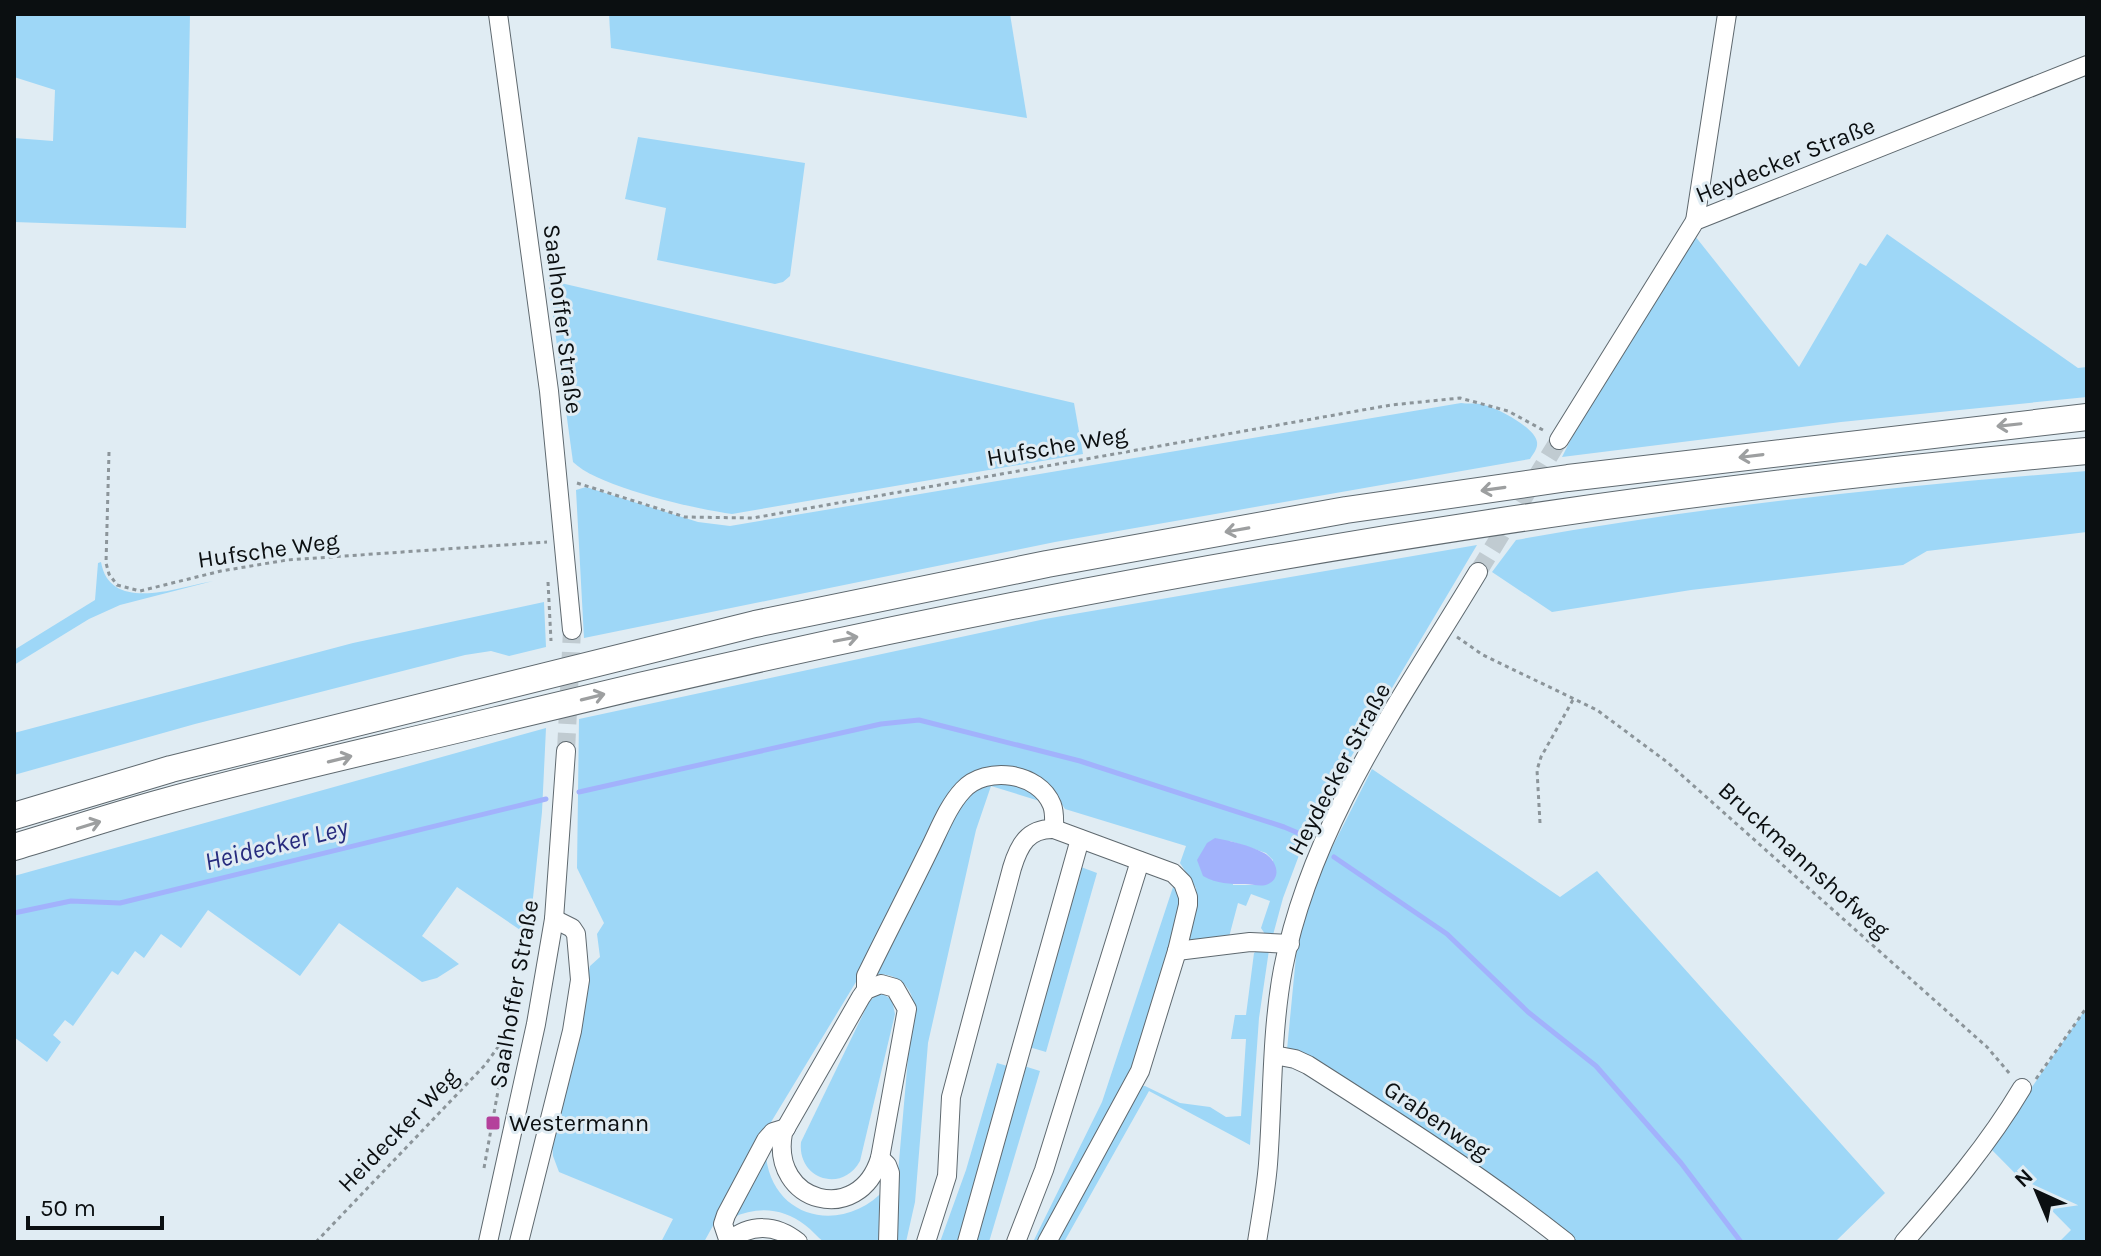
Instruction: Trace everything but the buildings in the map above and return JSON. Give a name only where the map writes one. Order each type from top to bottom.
[{"type":"highway","points":[[14,816],[171,769],[755,624],[1047,564],[1346,510],[1568,478],[2087,417]]},
{"type":"highway","points":[[14,847],[167,801],[651,682],[777,653],[1060,596],[1335,546],[1535,517],[1916,467],[2087,451]]},
{"type":"street","name":"Saalhoffer Straße","points":[[498,14],[558,477],[572,630]]},
{"type":"street","points":[[1695,221],[1727,14]]},
{"type":"street","name":"Heydecker Straße","points":[[1559,440],[1695,221],[2087,65]]},
{"type":"street","name":"Heydecker Straße","points":[[1257,1242],[1268,1167],[1279,997],[1305,889],[1363,763],[1478,572]]},
{"type":"street","name":"Saalhoffer Straße","points":[[488,1242],[538,1015],[554,919],[566,751]]},
{"type":"street","points":[[866,990],[881,984],[895,988],[907,1009],[880,1158],[872,1179],[855,1194],[836,1199],[817,1198],[799,1188],[787,1172],[781,1154],[786,1128],[866,990],[866,976],[951,806],[973,781],[992,775],[1012,776],[1047,795],[1055,815],[1054,829]]},
{"type":"street","points":[[926,1242],[947,1176],[951,1097],[1017,853],[1031,834],[1042,829],[1054,829],[1173,873],[1186,889],[1188,905],[1177,951],[1135,1083],[1047,1242]]},
{"type":"street","points":[[967,1242],[1080,839]]},
{"type":"street","points":[[1016,1242],[1044,1170],[1140,861]]},
{"type":"street","points":[[519,1242],[572,1031],[580,980],[576,934],[572,928],[554,919]]},
{"type":"street","points":[[1177,951],[1250,942],[1290,944]]},
{"type":"street","name":"Grabenweg","points":[[1274,1055],[1308,1065],[1368,1103],[1508,1197],[1566,1242]]},
{"type":"street","points":[[1904,1242],[1981,1151],[2022,1088]]},
{"type":"street","points":[[786,1128],[773,1132],[766,1140],[723,1224],[729,1242],[742,1232],[766,1228],[778,1230],[798,1242]]},
{"type":"street","points":[[880,1158],[890,1173],[888,1242]]},
{"type":"path","name":"Hufsche Weg","points":[[558,477],[685,517],[753,518],[1391,405],[1460,398],[1508,411],[1559,440]]},
{"type":"path","name":"Hufsche Weg","points":[[109,452],[106,563],[117,585],[140,591],[221,571],[287,560],[562,541]]},
{"type":"path","name":"Bruckmannshofweg","points":[[1444,629],[1483,655],[1597,710],[1667,762],[1987,1047],[2022,1088]]},
{"type":"path","points":[[1540,823],[1537,770],[1574,698]]},
{"type":"path","points":[[2022,1088],[2026,1094],[2087,1007]]},
{"type":"path","name":"Heidecker Weg","points":[[316,1242],[485,1065],[517,1019],[523,1016],[521,1025]]},
{"type":"path","points":[[484,1169],[498,1091],[508,1062]]},
{"type":"shaded area","points":[[14,14],[190,14],[186,228],[14,222],[14,138],[53,141],[55,90],[14,77]]},
{"type":"shaded area","points":[[609,14],[1010,14],[1027,118],[611,48]]},
{"type":"shaded area","points":[[638,137],[805,163],[790,276],[775,284],[657,260],[666,208],[625,199]]},
{"type":"shaded area","points":[[1887,234],[2078,368],[2087,367],[2087,397],[1841,422],[1562,457],[1582,417],[1695,236],[1799,367],[1860,263],[1866,266]]},
{"type":"shaded area","points":[[548,280],[1074,403],[1083,454],[732,514],[672,502],[625,488],[585,471],[573,462]]},
{"type":"shaded area","points":[[1461,403],[1486,406],[1522,424],[1537,442],[1530,459],[1055,542],[584,638],[576,490],[586,487],[698,522],[730,526]]},
{"type":"shaded area","points":[[2087,471],[2087,532],[1927,551],[1903,565],[1691,590],[1552,612],[1492,572],[1516,540],[1800,498]]},
{"type":"shaded area","points":[[1477,545],[1310,826],[1283,898],[1273,935],[1265,934],[1261,928],[1270,901],[1251,894],[1246,906],[1238,903],[1229,937],[1186,942],[1196,888],[1180,863],[1186,846],[1065,809],[1057,797],[975,773],[704,1242],[661,1242],[673,1219],[559,1172],[553,1156],[552,1140],[590,966],[600,957],[597,934],[604,923],[577,868],[579,719],[1045,619]],"holes":[[[1230,841],[1266,853],[1273,860],[1262,885],[1233,885]]]},
{"type":"shaded area","points":[[101,562],[107,578],[118,588],[131,592],[165,591],[213,581],[120,605],[89,619],[14,665],[14,650],[95,600],[98,563]]},
{"type":"shaded area","points":[[544,602],[546,647],[509,656],[491,651],[465,655],[195,724],[14,775],[14,733],[353,643]]},
{"type":"shaded area","points":[[546,728],[542,812],[529,936],[457,887],[422,936],[459,964],[437,978],[422,982],[339,923],[300,976],[208,910],[181,948],[161,934],[144,958],[135,951],[118,975],[112,971],[73,1026],[65,1020],[53,1035],[61,1042],[47,1062],[14,1037],[14,876]]},
{"type":"shaded area","points":[[1372,769],[1560,897],[1597,871],[1885,1193],[1835,1242],[1566,1242],[1286,1060],[1297,946],[1317,877]]},
{"type":"shaded area","points":[[991,781],[1031,788],[1046,803],[991,786],[976,830],[928,1043],[915,1202],[906,1242],[892,1242],[913,1000],[911,993],[898,979],[871,975],[961,800]]},
{"type":"shaded area","points":[[1081,867],[1097,873],[1046,1052],[1029,1047]]},
{"type":"shaded area","points":[[1175,881],[1182,905],[1141,1051],[1039,1242],[1033,1242],[1102,1102]]},
{"type":"shaded area","points":[[1260,949],[1269,950],[1259,1018],[1250,1145],[1149,1091],[1064,1242],[1054,1242],[1141,1086],[1180,1103],[1210,1107],[1226,1117],[1241,1116],[1246,1039],[1231,1039],[1235,1015],[1246,1015],[1254,953]]},
{"type":"shaded area","points":[[877,994],[892,1000],[895,1014],[860,1161],[843,1177],[822,1178],[806,1165],[801,1142],[869,1002]]},
{"type":"shaded area","points":[[2087,1007],[2087,1242],[2059,1242],[2071,1230],[1990,1148]]},
{"type":"shaded area","points":[[997,1063],[1011,1067],[960,1242],[940,1242],[966,1170]]},
{"type":"shaded area","points":[[1024,1066],[1040,1071],[989,1242],[973,1242]]},
{"type":"shaded area","points":[[766,1157],[772,1179],[782,1196],[797,1208],[814,1214],[833,1216],[852,1212],[870,1203],[886,1188],[883,1242],[824,1242],[797,1219],[779,1212],[760,1210],[732,1218]]},
{"type":"water","points":[[1215,838],[1268,855],[1276,867],[1274,880],[1258,885],[1224,883],[1203,876],[1197,860],[1207,843]]},
{"type":"waterway","points":[[579,792],[881,724],[919,720],[1080,761],[1303,835]]},
{"type":"waterway","name":"Heidecker Ley","points":[[14,913],[71,901],[120,903],[546,799]]},
{"type":"waterway","points":[[1334,857],[1447,934],[1528,1012],[1596,1066],[1681,1163],[1741,1242]]},
{"type":"tunnel","points":[[1478,572],[1559,440]]},
{"type":"tunnel","points":[[566,751],[572,630]]},
{"type":"place","name":"Westermann","points":[[493,1123]]}]
